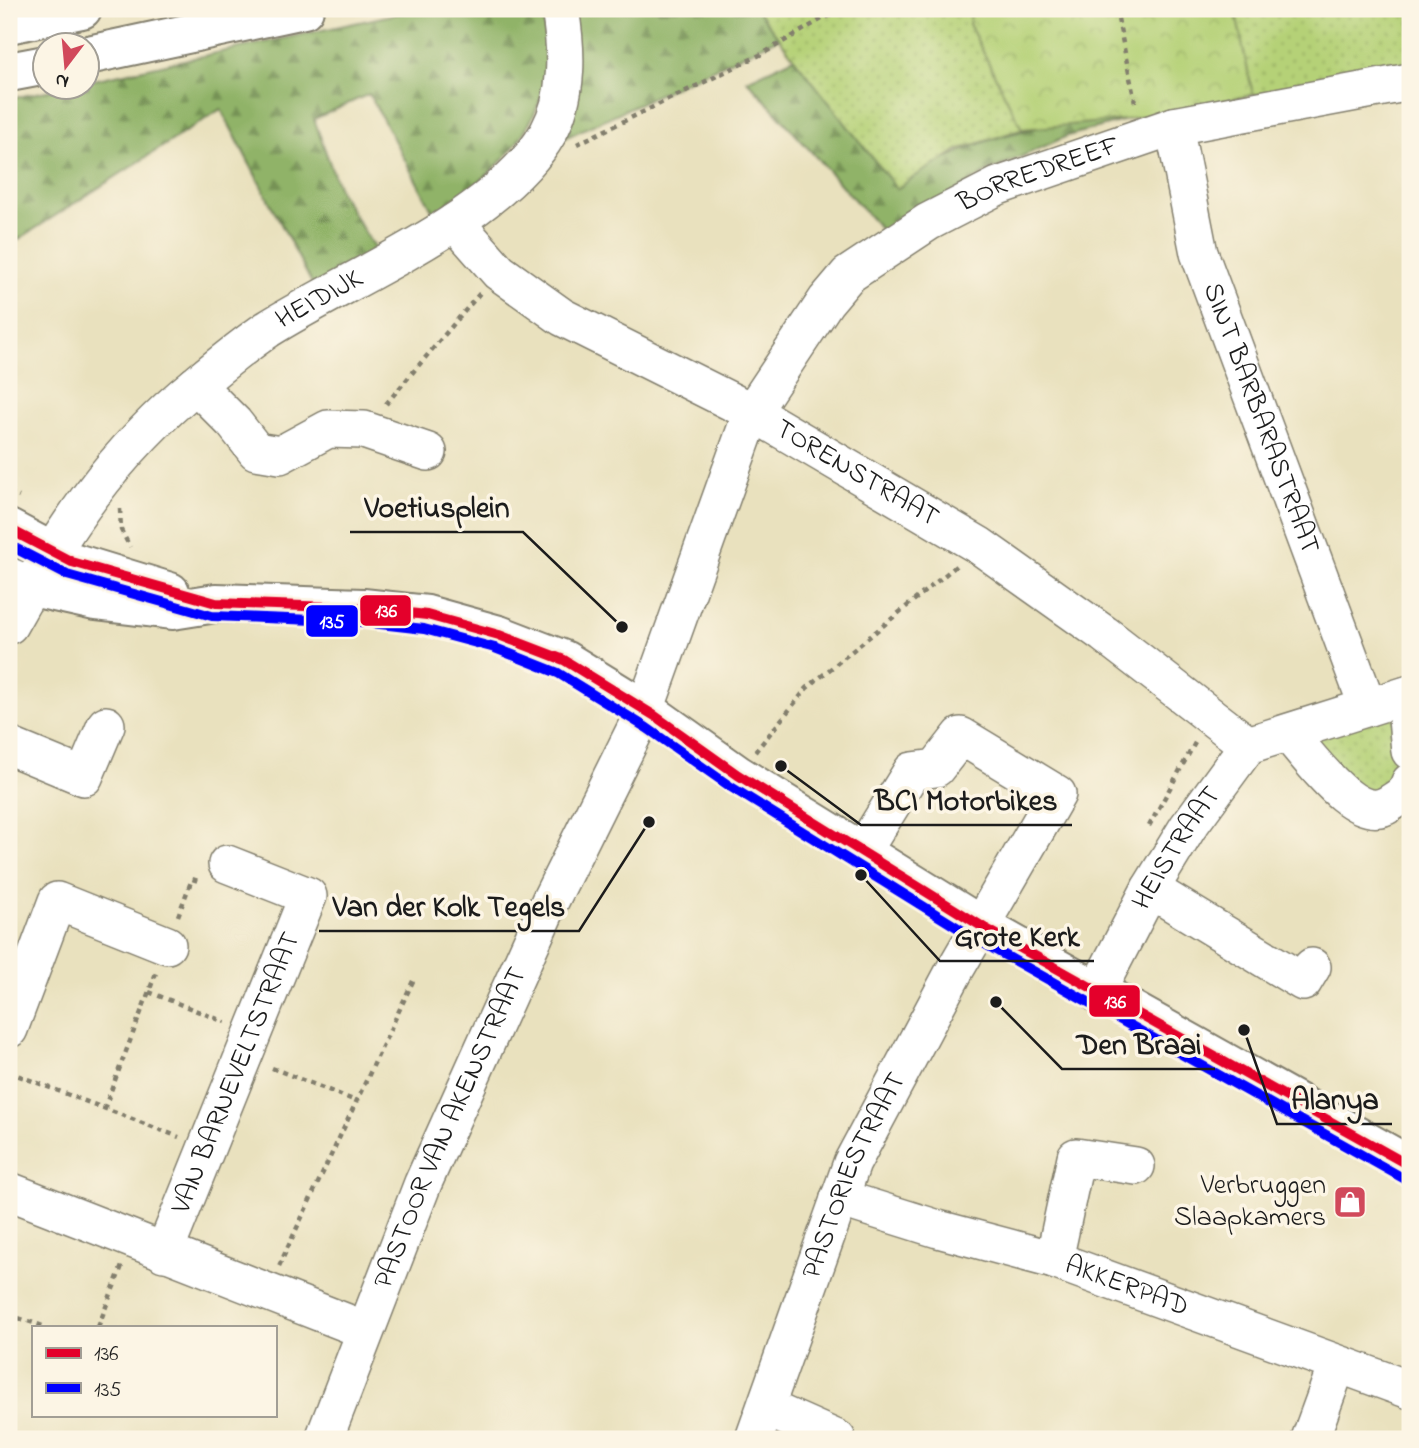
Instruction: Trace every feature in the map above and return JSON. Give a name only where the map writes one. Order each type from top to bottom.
[{"type":"main road","points":[[9,24],[82,9]]},
{"type":"main road","points":[[102,52],[304,9]]},
{"type":"main road","points":[[9,72],[32,68]]},
{"type":"main road","points":[[15,514],[52,552],[95,570],[216,603]]},
{"type":"main road","points":[[15,602],[95,601],[172,610],[216,603],[363,608],[427,615],[499,635],[564,660],[645,710],[738,775],[983,927],[1096,993],[1410,1166]]},
{"type":"street","name":"HEIDIJK","points":[[15,602],[52,552],[71,519],[99,480],[137,437],[196,385],[267,330],[455,222],[518,173],[549,131],[561,103],[565,67],[561,17]]},
{"type":"street","name":"BORREDREEF","points":[[645,710],[752,412],[799,339],[848,275],[928,222],[977,194],[1158,130],[1410,82]]},
{"type":"street","name":"SINT BARBARASTRAAT","points":[[1158,130],[1199,253],[1368,707]]},
{"type":"street","name":"TORENSTRAAT","points":[[455,222],[499,272],[562,317],[752,412],[980,546],[1104,634],[1248,745]]},
{"type":"street","points":[[196,385],[234,423],[256,451],[280,455],[328,429],[364,430],[428,452]]},
{"type":"street","points":[[1248,745],[1408,695],[1410,751]]},
{"type":"street","name":"PASTOOR VAN AKENSTRAAT","points":[[324,1439],[424,1183],[550,901],[645,710]]},
{"type":"street","points":[[9,746],[85,777],[106,724]]},
{"type":"street","points":[[1288,733],[1351,802],[1365,810],[1380,811],[1406,793],[1410,782]]},
{"type":"street","name":"PASTORIESTRAAT","points":[[761,1423],[852,1163],[896,1075],[1057,794],[961,736],[936,768],[912,771],[862,852]]},
{"type":"street","name":"HEISTRAAT","points":[[1096,993],[1150,889],[1188,827],[1248,745]]},
{"type":"street","name":"VAN BARNEVELTSTRAAT","points":[[148,1246],[206,1148],[307,896],[226,864]]},
{"type":"street","points":[[1150,889],[1303,982],[1312,967]]},
{"type":"street","points":[[9,1029],[57,901],[167,944]]},
{"type":"street","points":[[1054,1259],[1076,1157],[1136,1166]]},
{"type":"street","points":[[9,1191],[365,1330]]},
{"type":"street","name":"AKKERPAD","points":[[839,1198],[937,1229],[1054,1259],[1410,1390]]},
{"type":"street","points":[[1310,1439],[1337,1365]]},
{"type":"street","points":[[761,1423],[837,1439]]},
{"type":"path","points":[[534,154],[565,150],[762,54],[822,19],[848,9]]},
{"type":"path","points":[[1116,9],[1158,130]]},
{"type":"path","points":[[364,430],[499,272]]},
{"type":"path","points":[[9,493],[15,514]]},
{"type":"path","points":[[738,775],[807,688],[980,546]]},
{"type":"path","points":[[267,1293],[413,981]]},
{"type":"path","points":[[149,992],[356,1101]]},
{"type":"path","points":[[9,1072],[206,1148]]},
{"type":"path","points":[[99,1326],[148,1246]]},
{"type":"path","points":[[9,1315],[43,1326]]},
{"type":"green space","points":[[419,9],[542,9],[547,47],[547,69],[542,93],[534,115],[522,135],[491,171],[435,215],[369,94],[314,119],[340,192],[378,254],[317,293],[221,109],[16,241],[9,250],[9,99],[32,94],[32,102],[102,102],[102,78]]},
{"type":"green space","points":[[571,9],[756,9],[779,38],[563,139]]},
{"type":"green space","points":[[756,9],[1410,9],[1410,72],[1253,95],[1126,120],[1022,129],[958,150],[897,190]]},
{"type":"green space","points":[[972,9],[1235,9],[1253,95],[1126,120],[1022,129],[969,24]]},
{"type":"green space","points":[[794,58],[897,189],[950,157],[1006,135],[1064,124],[1126,120],[1067,136],[985,173],[885,234],[747,80]]},
{"type":"green space","points":[[1393,709],[1400,774],[1369,797],[1305,735]]},
{"type":"transit line","name":"136","points":[[9,529],[72,562],[216,603],[363,608],[427,615],[499,635],[564,660],[655,716],[738,775],[983,927],[1410,1166]]},
{"type":"transit line","name":"135","points":[[9,545],[67,575],[212,616],[362,622],[424,629],[495,648],[558,673],[647,728],[731,787],[976,939],[1403,1178]]},
{"type":"place","name":"Voetiusplein","points":[[622,627]]},
{"type":"place","name":"BCI Motorbikes","points":[[781,766]]},
{"type":"place","name":"Van der Kolk Tegels","points":[[649,822]]},
{"type":"place","name":"Grote Kerk","points":[[861,875]]},
{"type":"place","name":"Den Braai","points":[[996,1002]]},
{"type":"place","name":"Alanya","points":[[1244,1030]]},
{"type":"place","name":"Verbruggen Slaapkamers","points":[[1350,1202]]}]
